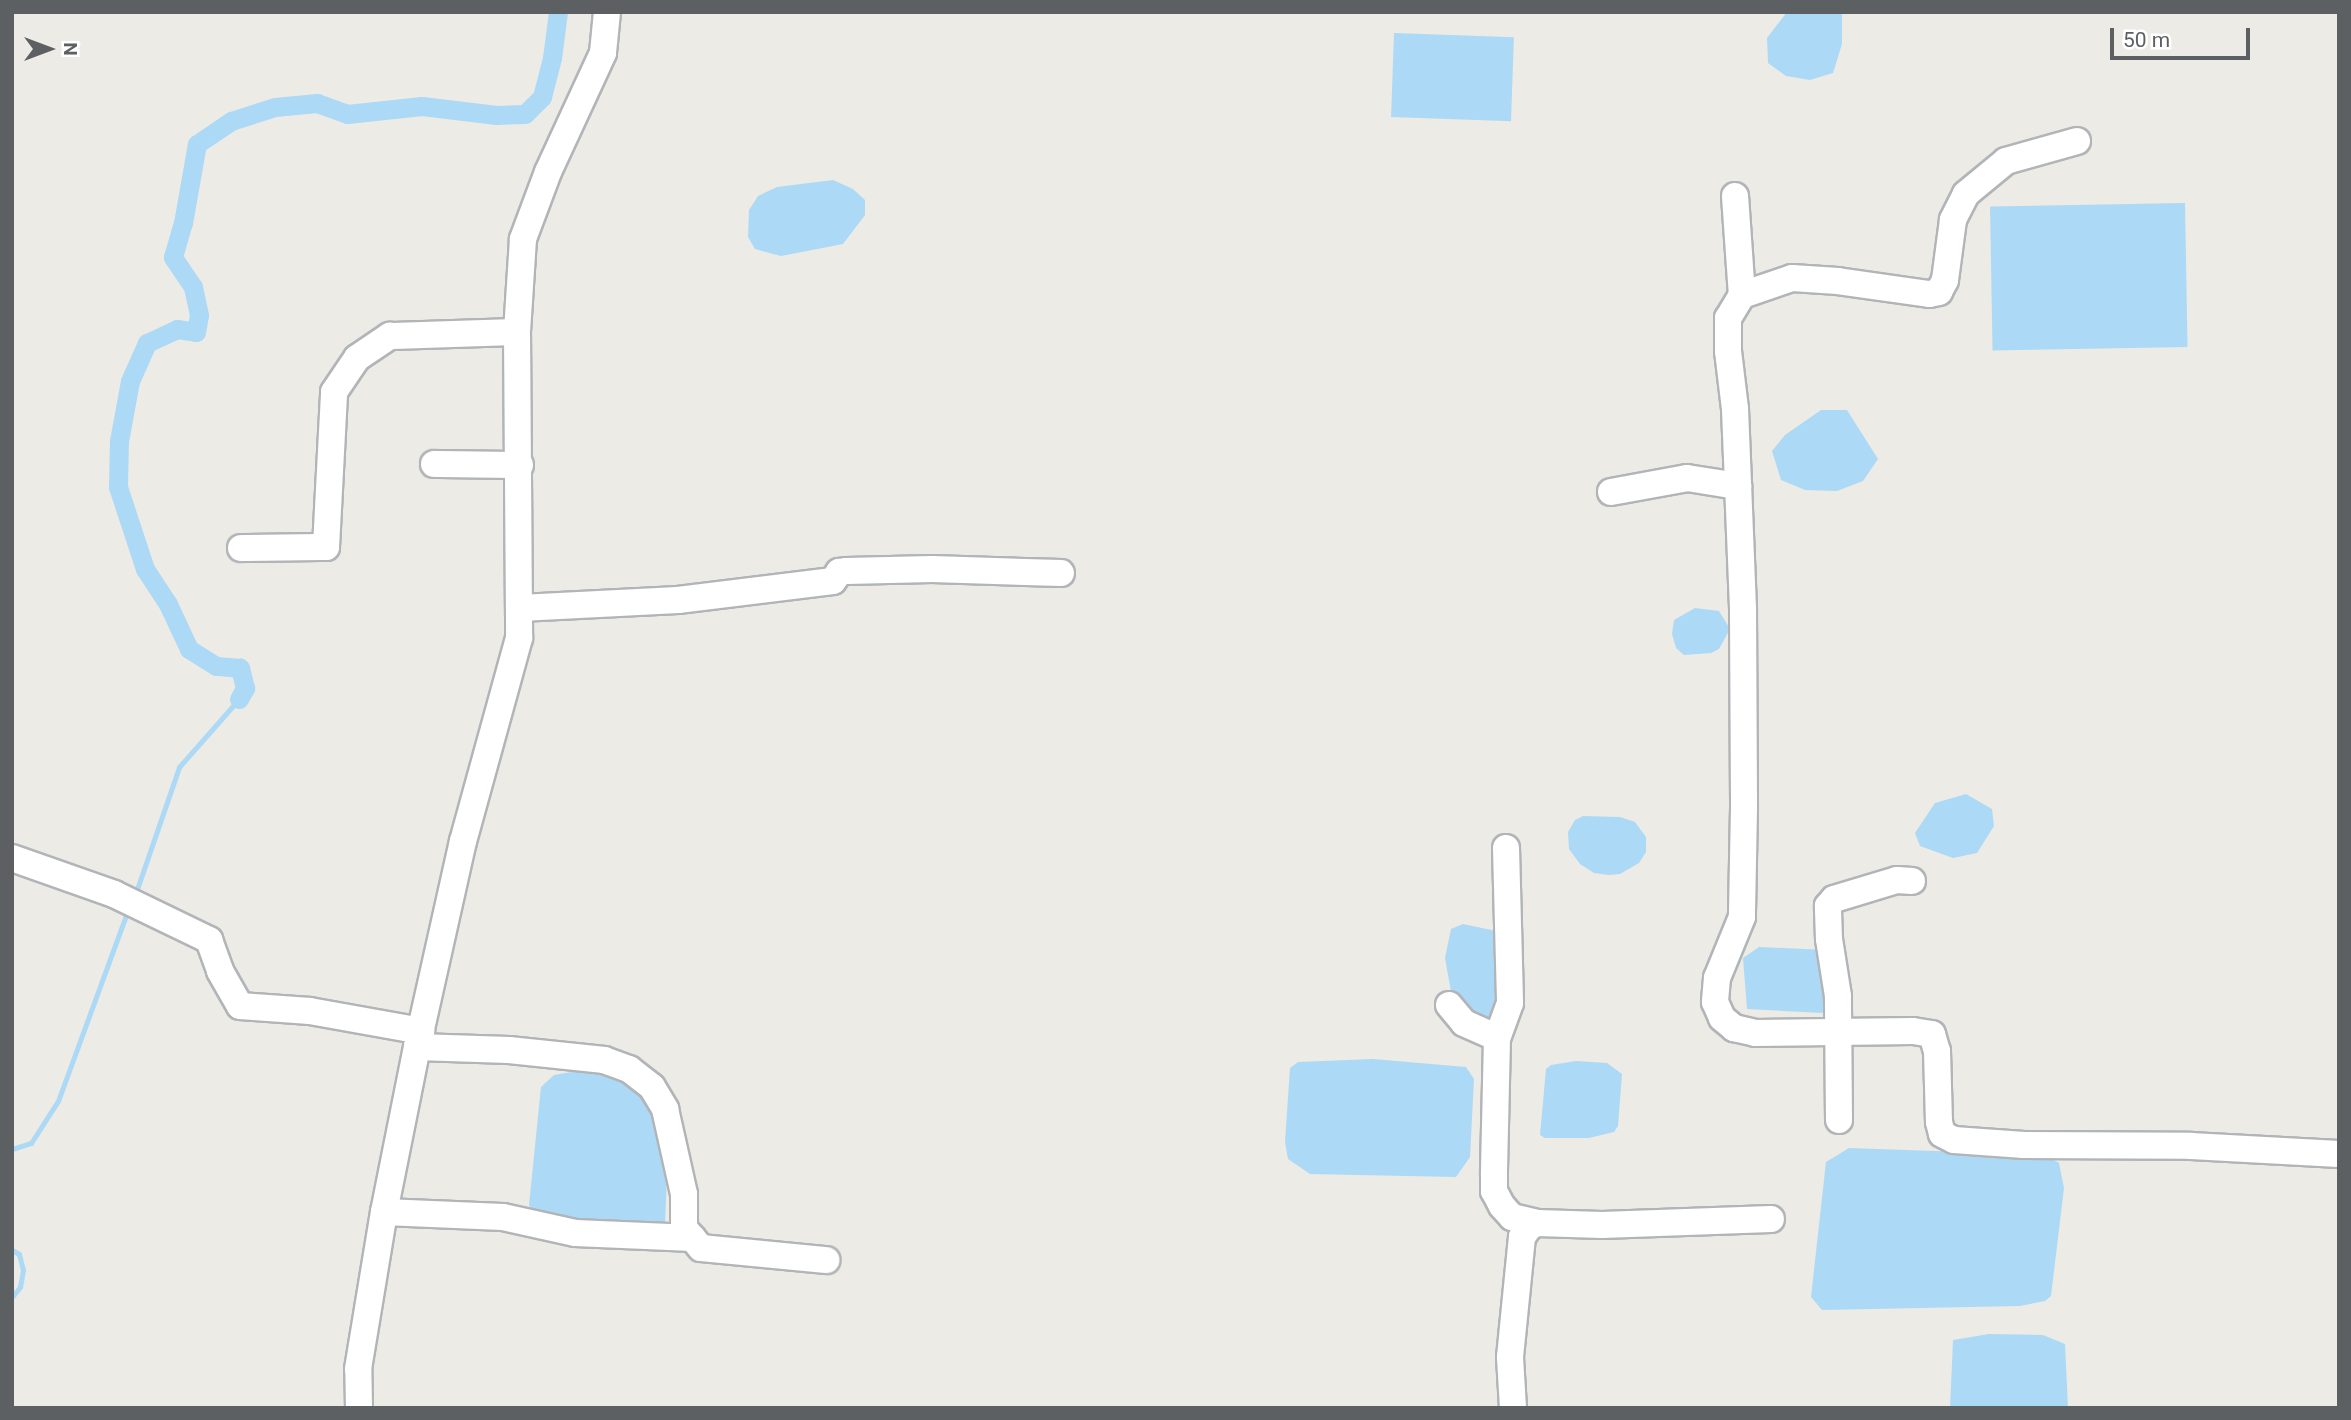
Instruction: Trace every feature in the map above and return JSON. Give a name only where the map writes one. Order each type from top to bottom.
[{"type":"street","points":[[359,1408],[358,1370],[384,1212],[419,1039],[463,842],[519,638],[520,608],[517,592],[520,465],[517,332],[523,239],[548,172],[603,53],[607,12]]},
{"type":"street","points":[[2077,141],[2006,161],[1966,194],[1953,220],[1945,280],[1939,292],[1928,294],[1838,281],[1792,278],[1761,286],[1742,295],[1728,318],[1738,486],[1744,781],[1742,917],[1717,978],[1715,1002],[1721,1018],[1734,1028],[1755,1033],[1913,1031],[1932,1034],[1937,1051],[1941,1134],[1954,1140],[2024,1145],[2192,1146],[2339,1154]]},
{"type":"street","points":[[1735,197],[1742,295]]},
{"type":"street","points":[[241,548],[326,547],[334,392],[357,358],[390,336],[517,332]]},
{"type":"street","points":[[435,464],[520,465]]},
{"type":"street","points":[[1611,492],[1687,478],[1738,486]]},
{"type":"street","points":[[520,608],[678,600],[833,581],[839,572],[932,569],[1061,573]]},
{"type":"street","points":[[1506,848],[1510,1003],[1497,1038],[1494,1191],[1512,1217],[1537,1223],[1602,1225],[1771,1219]]},
{"type":"street","points":[[12,858],[114,894],[209,940],[220,971],[240,1006],[310,1011],[419,1039],[604,1060],[629,1069],[652,1087],[665,1109],[684,1194],[684,1228],[701,1248],[826,1260]]},
{"type":"street","points":[[1839,1120],[1838,996],[1829,939],[1830,901],[1897,880],[1912,881]]},
{"type":"street","points":[[1449,1005],[1464,1023],[1497,1038]]},
{"type":"street","points":[[384,1212],[503,1217],[575,1233],[693,1238]]},
{"type":"street","points":[[1513,1408],[1510,1357],[1522,1237],[1529,1227],[1537,1223]]},
{"type":"water","points":[[1787,12],[1842,12],[1842,44],[1833,73],[1810,80],[1786,76],[1768,63],[1767,38]]},
{"type":"water","points":[[1394,33],[1514,37],[1511,121],[1391,117]]},
{"type":"water","points":[[833,180],[853,189],[865,200],[865,215],[843,244],[781,256],[755,249],[748,237],[749,210],[758,196],[777,187]]},
{"type":"water","points":[[2185,203],[2188,347],[1993,350],[1990,206]]},
{"type":"water","points":[[1821,410],[1847,410],[1878,459],[1863,481],[1837,491],[1805,490],[1781,480],[1772,451],[1785,435]]},
{"type":"water","points":[[1695,608],[1719,611],[1730,629],[1719,649],[1711,653],[1684,655],[1676,648],[1672,634],[1674,620]]},
{"type":"water","points":[[1966,794],[1992,809],[1994,826],[1977,853],[1953,858],[1920,846],[1915,833],[1935,803]]},
{"type":"water","points":[[1583,816],[1620,817],[1635,822],[1646,837],[1646,852],[1639,863],[1620,874],[1609,875],[1594,873],[1580,864],[1569,849],[1568,832],[1575,820]]},
{"type":"water","points":[[1463,924],[1496,931],[1504,996],[1495,1017],[1471,1019],[1452,997],[1445,958],[1451,929]]},
{"type":"water","points":[[1759,947],[1826,950],[1826,1008],[1822,1013],[1747,1009],[1743,958]]},
{"type":"water","points":[[1373,1059],[1466,1067],[1474,1079],[1470,1157],[1456,1177],[1310,1174],[1288,1159],[1285,1142],[1290,1068],[1298,1062]]},
{"type":"water","points":[[1576,1061],[1607,1063],[1622,1074],[1618,1126],[1614,1132],[1589,1138],[1545,1138],[1540,1135],[1546,1069],[1551,1065]]},
{"type":"water","points":[[601,1067],[625,1074],[653,1106],[667,1172],[665,1224],[658,1233],[535,1216],[529,1205],[541,1087],[554,1075]]},
{"type":"water","points":[[1849,1148],[2045,1155],[2059,1163],[2064,1188],[2051,1296],[2045,1301],[2020,1306],[1822,1310],[1811,1297],[1826,1162]]},
{"type":"water","points":[[1989,1334],[2043,1335],[2065,1344],[2068,1408],[1950,1408],[1953,1340]]},
{"type":"waterway","points":[[239,699],[245,688],[240,668],[216,666],[189,649],[168,604],[145,569],[118,487],[119,441],[130,381],[147,343],[177,329],[196,332],[199,315],[193,287],[173,257],[183,223],[197,144],[231,121],[275,107],[317,103],[347,114],[422,106],[496,115],[525,114],[542,97],[552,58],[558,12]]},
{"type":"waterway","points":[[135,895],[179,767],[239,699]]},
{"type":"waterway","points":[[12,1149],[31,1143],[58,1101],[128,910]]},
{"type":"waterway","points":[[12,1250],[19,1254],[23,1270],[20,1287],[12,1297]]}]
